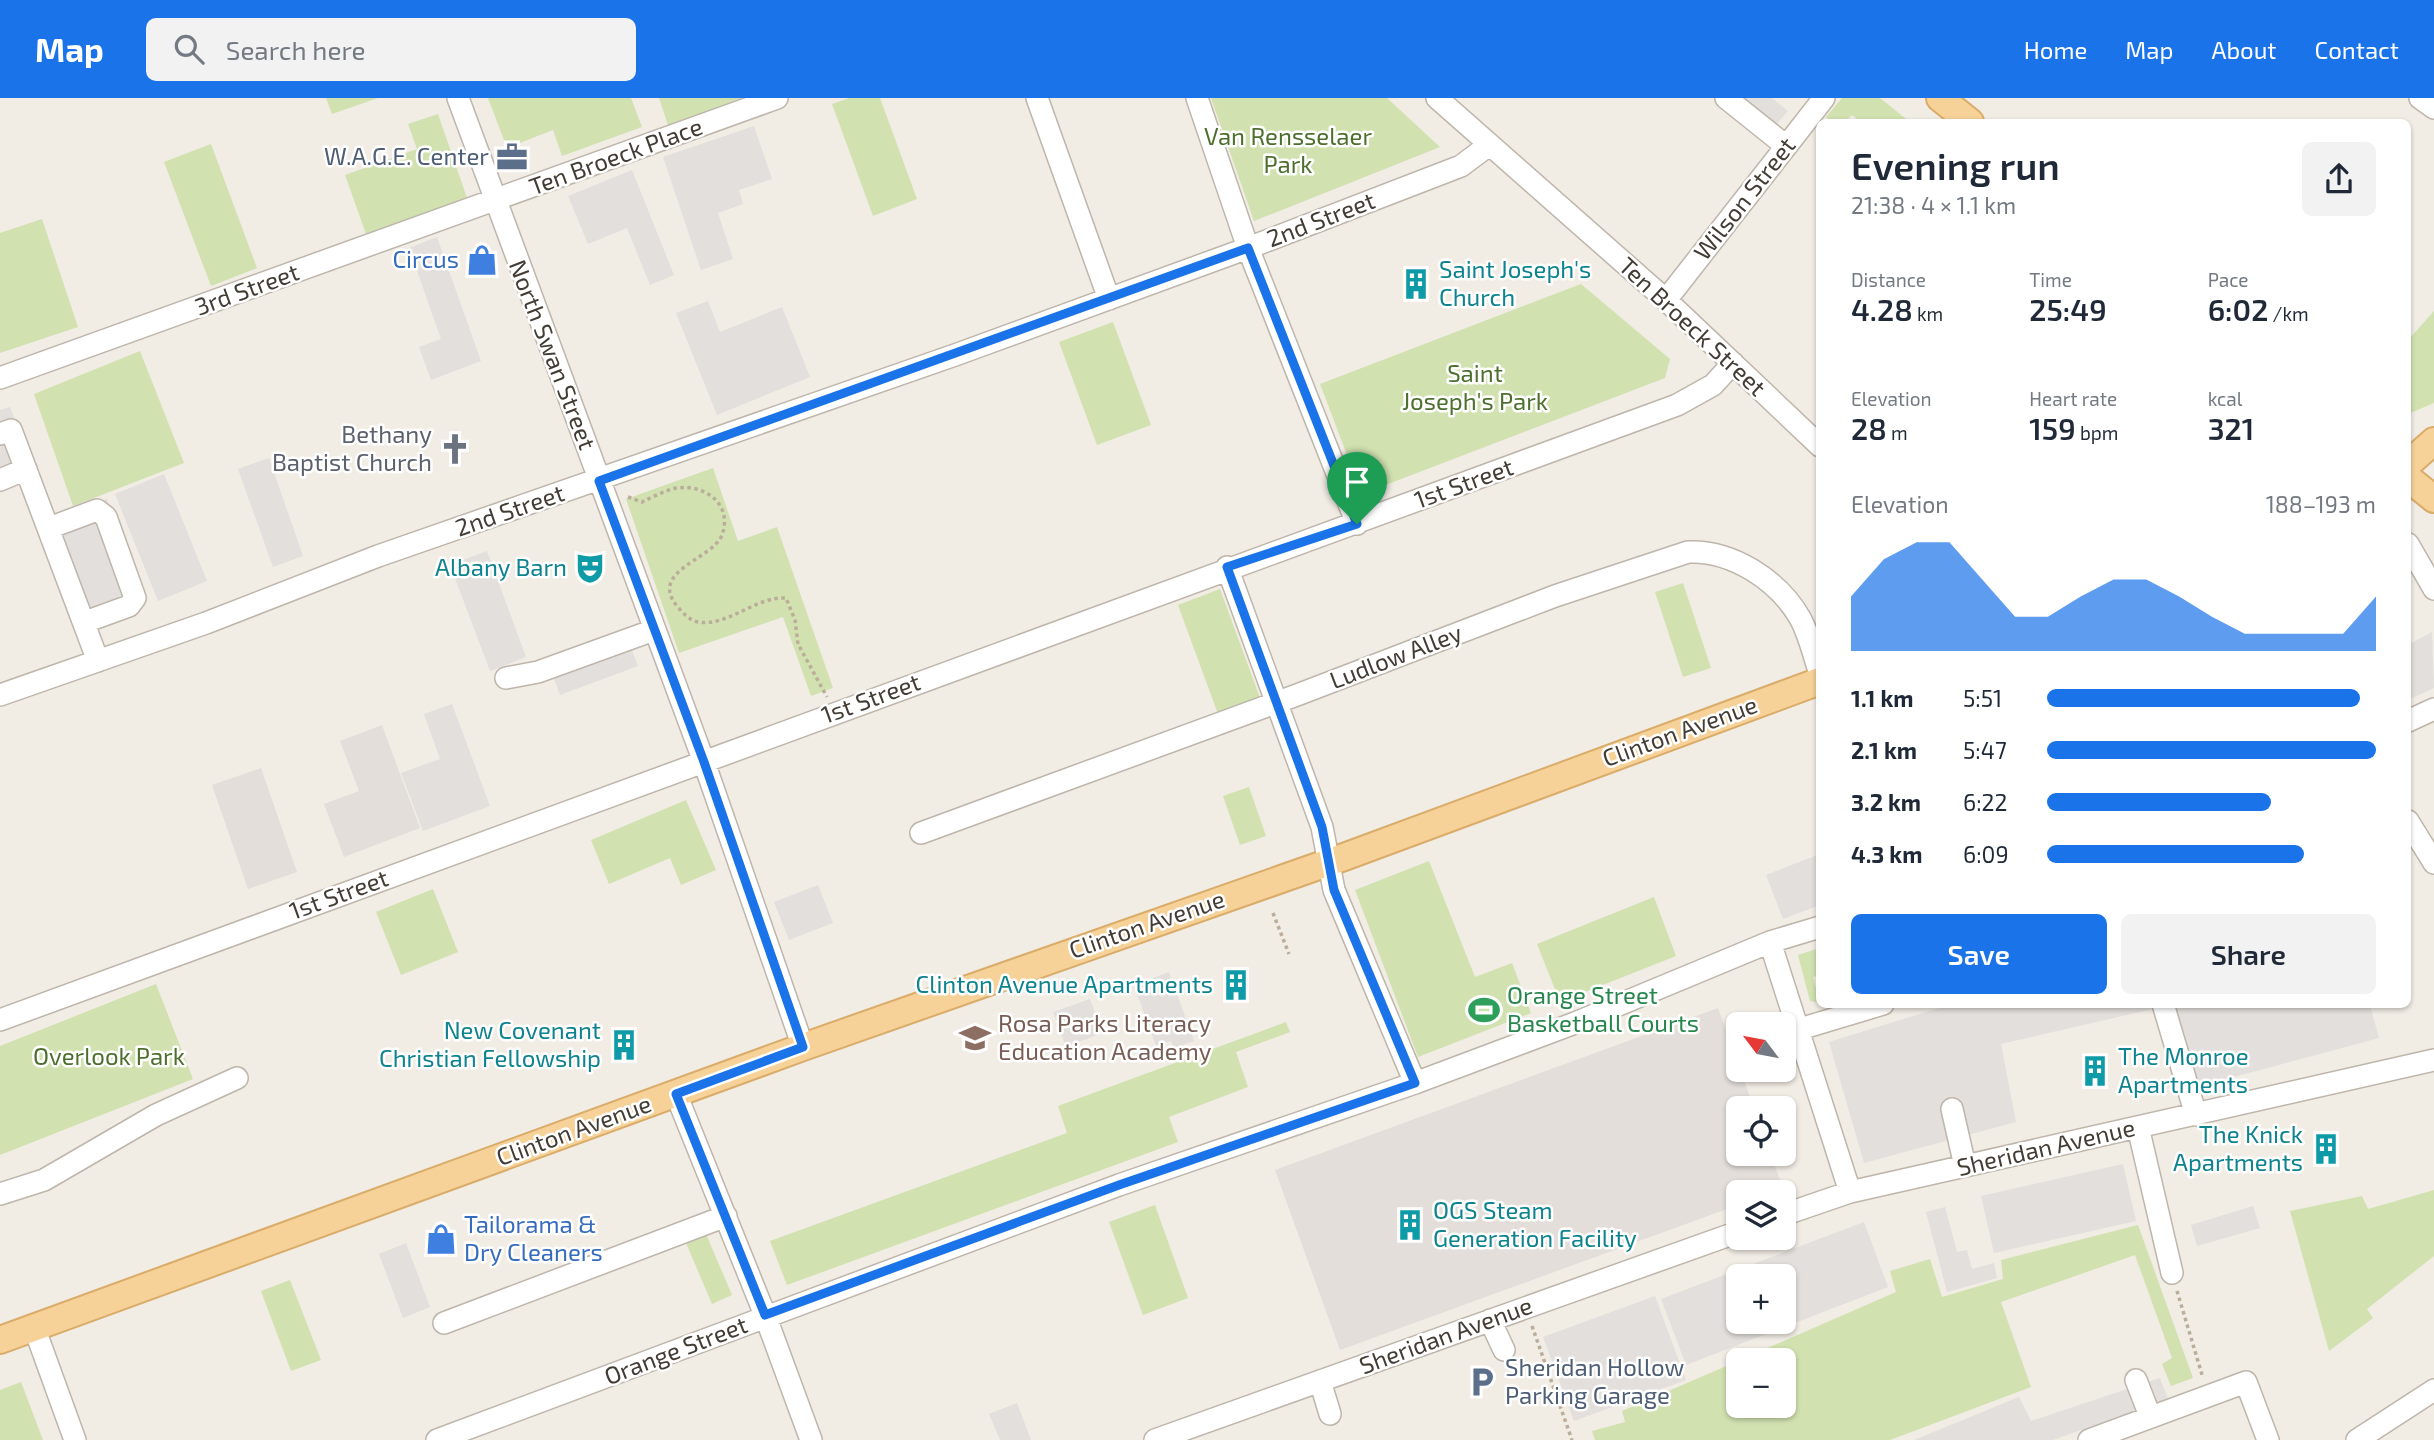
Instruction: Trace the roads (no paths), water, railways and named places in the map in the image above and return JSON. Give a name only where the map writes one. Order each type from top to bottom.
[{"type":"main road","points":[[1940,98],[1966,119]]},
{"type":"main road","points":[[2411,461],[2434,441]]},
{"type":"main road","points":[[2411,471],[2434,470]]},
{"type":"main road","points":[[2411,480],[2434,499]]},
{"type":"main road","name":"Clinton Avenue","points":[[0,1340],[803,1047],[1329,862],[1816,682]]},
{"type":"street","name":"North Swan Street","points":[[458,98],[704,762],[803,1047]]},
{"type":"street","name":"Ten Broeck Place","points":[[495,202],[777,98]]},
{"type":"street","points":[[1037,98],[1108,299]]},
{"type":"street","points":[[1196,98],[1248,248],[1357,524]]},
{"type":"street","name":"Ten Broeck Street","points":[[1437,98],[1666,300],[1816,442]]},
{"type":"street","points":[[1726,98],[1786,146]]},
{"type":"street","name":"Wilson Street","points":[[1666,300],[1824,98]]},
{"type":"street","points":[[2420,98],[2434,108]]},
{"type":"street","name":"2nd Street","points":[[0,695],[378,556],[599,481],[1248,248],[1461,166],[1489,145]]},
{"type":"street","name":"3rd Street","points":[[0,378],[495,202]]},
{"type":"street","name":"1st Street","points":[[0,1020],[1227,567],[1357,524],[1677,405],[1713,386],[1733,363]]},
{"type":"street","points":[[0,434],[11,430],[98,661]]},
{"type":"street","points":[[0,480],[26,469]]},
{"type":"street","points":[[49,528],[97,510],[106,517],[135,598],[129,606],[85,622]]},
{"type":"street","points":[[2411,549],[2434,589]]},
{"type":"street","name":"Ludlow Alley","points":[[921,833],[1555,596],[1698,551],[1707,551],[1750,569],[1781,591],[1801,619],[1816,662]]},
{"type":"street","points":[[1227,567],[1322,827],[1334,890],[1415,1083]]},
{"type":"street","points":[[506,678],[538,672],[654,630]]},
{"type":"street","points":[[2411,720],[2434,709]]},
{"type":"street","points":[[2415,845],[2434,863]]},
{"type":"street","name":"Orange Street","points":[[437,1440],[671,1354],[765,1315],[1119,1185],[1415,1083],[1575,1023],[1770,942],[1816,928]]},
{"type":"street","points":[[1770,942],[1850,1192]]},
{"type":"street","points":[[1800,1029],[1870,1008]]},
{"type":"street","points":[[2164,1008],[2196,1115]]},
{"type":"street","name":"Sheridan Avenue","points":[[1796,1211],[1850,1192],[2434,1060]]},
{"type":"street","points":[[0,1194],[44,1180],[156,1115],[237,1078]]},
{"type":"street","points":[[676,1094],[765,1315],[811,1440]]},
{"type":"street","points":[[1952,1109],[1965,1166]]},
{"type":"street","points":[[2138,1127],[2172,1273]]},
{"type":"street","points":[[444,1322],[726,1216]]},
{"type":"street","name":"Sheridan Avenue","points":[[1155,1440],[1726,1236]]},
{"type":"street","points":[[1490,1320],[1504,1350]]},
{"type":"street","points":[[34,1327],[75,1440]]},
{"type":"street","points":[[2136,1380],[2150,1416]]},
{"type":"street","points":[[1320,1381],[1330,1415]]},
{"type":"street","points":[[2093,1439],[2150,1416],[2204,1385],[2246,1382],[2268,1440]]},
{"type":"street","points":[[2357,1440],[2434,1390]]},
{"type":"place","name":"W.A.G.E. Center","points":[[512,157]]},
{"type":"place","name":"Circus","points":[[482,260]]},
{"type":"place","name":"Saint Joseph's Church","points":[[1416,284]]},
{"type":"place","name":"Bethany Baptist Church","points":[[455,449]]},
{"type":"place","name":"Albany Barn","points":[[590,568]]},
{"type":"place","name":"Clinton Avenue Apartments","points":[[1236,985]]},
{"type":"place","name":"Orange Street Basketball Courts","points":[[1484,1010]]},
{"type":"place","name":"Rosa Parks Literacy Education Academy","points":[[975,1038]]},
{"type":"place","name":"New Covenant Christian Fellowship","points":[[624,1045]]},
{"type":"place","name":"The Monroe Apartments","points":[[2095,1071]]},
{"type":"place","name":"The Knick Apartments","points":[[2326,1149]]},
{"type":"place","name":"OGS Steam Generation Facility","points":[[1410,1225]]},
{"type":"place","name":"Tailorama & Dry Cleaners","points":[[441,1239]]},
{"type":"place","name":"Sheridan Hollow Parking Garage","points":[[1482,1382]]},
{"type":"park label","name":"Van Rensselaer Park","points":[[1288,151]]},
{"type":"park label","name":"Saint Joseph's Park","points":[[1475,388]]},
{"type":"park label","name":"Overlook Park","points":[[109,1057]]}]
